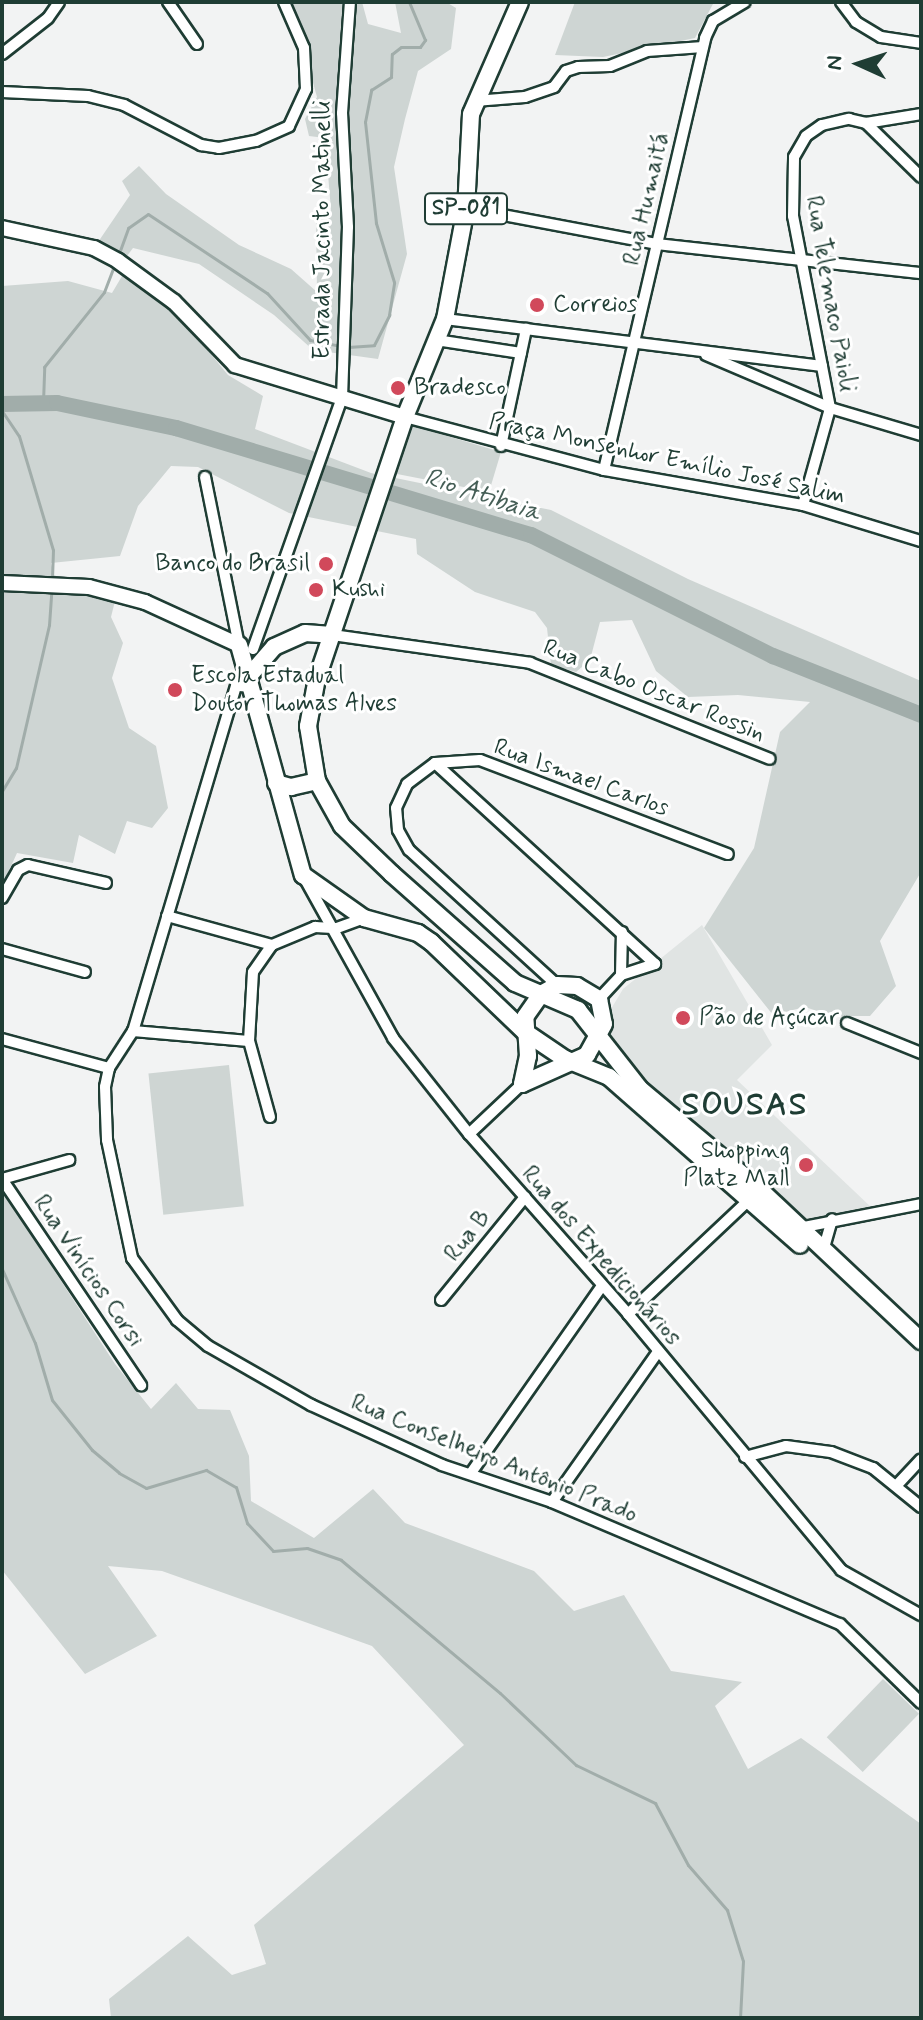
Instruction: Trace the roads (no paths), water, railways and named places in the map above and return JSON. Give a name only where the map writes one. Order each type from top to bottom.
[{"type":"main road","name":"SP-081","points":[[405,417],[445,319],[466,208],[475,101],[520,2]]},
{"type":"main road","points":[[405,417],[332,635],[308,726],[317,781],[342,826],[515,983],[578,1010],[640,1089],[755,1185],[798,1229],[921,1341]]},
{"type":"main road","points":[[253,649],[305,633],[332,635]]},
{"type":"main road","points":[[253,649],[246,683],[303,875],[364,918],[418,933],[525,1032],[609,1077],[921,1353]]},
{"type":"main road","points":[[246,683],[253,649]]},
{"type":"main road","points":[[276,783],[291,787],[317,781]]},
{"type":"main road","points":[[557,985],[577,986],[599,999],[604,1024],[599,1039],[576,1062],[522,1084],[528,1056],[525,1032],[529,1006],[557,985]]},
{"type":"street","points":[[2,54],[48,18],[59,2]]},
{"type":"street","points":[[168,2],[197,44]]},
{"type":"street","points":[[2,92],[88,96],[124,105],[201,145],[219,148],[256,141],[289,126],[306,89],[304,48],[284,2]]},
{"type":"street","name":"Estrada Jacinto Matinelli","points":[[253,649],[342,398],[348,227],[342,113],[350,2]]},
{"type":"street","name":"Rua Humaitá","points":[[604,470],[703,47],[713,21],[745,2]]},
{"type":"street","points":[[841,2],[856,22],[881,37],[921,43]]},
{"type":"street","points":[[475,101],[525,97],[554,87],[566,71],[578,67],[610,66],[647,51],[703,47]]},
{"type":"street","name":"Rua Telemaco Paioli","points":[[803,505],[830,408],[801,258],[791,180],[800,144],[822,125],[849,119],[866,123],[921,114]]},
{"type":"street","points":[[866,123],[921,177]]},
{"type":"street","points":[[466,208],[657,244],[921,273]]},
{"type":"street","points":[[2,228],[94,248],[143,277],[235,365],[405,417]]},
{"type":"street","points":[[445,319],[822,366]]},
{"type":"street","points":[[501,446],[526,329]]},
{"type":"street","points":[[436,340],[521,353]]},
{"type":"street","points":[[693,350],[830,408],[921,435]]},
{"type":"street","name":"Praça Monsenhor Emílio José Salim","points":[[405,417],[501,446],[604,470],[803,505],[921,541]]},
{"type":"street","points":[[205,477],[253,649]]},
{"type":"street","points":[[2,583],[89,587],[145,602],[253,649]]},
{"type":"street","name":"Rua Cabo Oscar Rossin","points":[[332,635],[530,663],[770,759]]},
{"type":"street","name":"Rua Conselheiro Antônio Prado","points":[[246,683],[167,916],[133,1031],[109,1068],[103,1106],[125,1237],[132,1258],[177,1320],[213,1350],[311,1405],[442,1465],[552,1502],[840,1624],[921,1703]]},
{"type":"street","name":"Rua Ismael Carlos","points":[[435,763],[480,760],[728,854]]},
{"type":"street","points":[[557,985],[409,850],[398,830],[396,808],[407,784],[435,763],[655,964],[621,975],[599,999]]},
{"type":"street","points":[[2,898],[18,870],[28,865],[106,883]]},
{"type":"street","name":"Rua dos Expedicionários","points":[[303,875],[327,927],[393,1038],[469,1134],[628,1314],[841,1570],[921,1615]]},
{"type":"street","points":[[167,916],[272,945],[364,918]]},
{"type":"street","points":[[621,975],[622,932]]},
{"type":"street","points":[[270,1117],[249,1041],[253,972],[272,945]]},
{"type":"street","points":[[2,949],[85,972]]},
{"type":"street","points":[[847,1023],[921,1053]]},
{"type":"street","points":[[133,1031],[249,1041]]},
{"type":"street","points":[[2,1039],[109,1068]]},
{"type":"street","points":[[469,1134],[522,1084]]},
{"type":"street","points":[[2,1179],[69,1160]]},
{"type":"street","name":"Rua Vinícios Corsi","points":[[2,1179],[141,1385]]},
{"type":"street","name":"Rua B","points":[[441,1300],[525,1197]]},
{"type":"street","points":[[628,1314],[749,1200]]},
{"type":"street","points":[[798,1229],[832,1219],[921,1204]]},
{"type":"street","points":[[823,1252],[832,1219]]},
{"type":"street","points":[[471,1473],[602,1286]]},
{"type":"street","points":[[552,1502],[658,1352]]},
{"type":"street","points":[[745,1457],[786,1446],[811,1448],[857,1460],[897,1485],[921,1507]]},
{"type":"street","points":[[897,1485],[921,1459]]},
{"type":"waterway","points":[[348,347],[374,345],[389,315],[394,282],[376,223],[365,122],[371,90],[391,77],[392,54],[401,47],[420,47],[425,40],[409,2]]},
{"type":"waterway","points":[[118,256],[128,228],[148,214],[267,293],[310,340],[341,346]]},
{"type":"waterway","points":[[43,403],[44,367],[104,292],[115,263]]},
{"type":"waterway","name":"Rio Atibaia","points":[[2,404],[57,403],[176,428],[531,535],[773,656],[921,715]]},
{"type":"waterway","points":[[2,411],[19,436],[53,550],[52,577]]},
{"type":"waterway","points":[[2,791],[16,768],[49,625],[51,594]]},
{"type":"waterway","points":[[2,1269],[35,1343],[52,1400],[92,1450],[119,1473],[146,1488],[206,1470],[236,1487],[247,1523],[273,1551],[307,1548],[341,1560],[500,1693],[576,1765],[655,1803],[688,1865],[727,1910],[743,1961],[740,2018]]},
{"type":"place","name":"Correios","points":[[537,305]]},
{"type":"place","name":"Bradesco","points":[[398,388]]},
{"type":"place","name":"Banco do Brasil","points":[[326,564]]},
{"type":"place","name":"Kushi","points":[[316,590]]},
{"type":"place","name":"Escola Estadual Doutor Thomas Alves","points":[[175,690]]},
{"type":"place","name":"Pão de Açúcar","points":[[683,1018]]},
{"type":"place","name":"Shopping Platz Mall","points":[[806,1165]]},
{"type":"district","name":"SOUSAS","points":[[745,1105]]}]
